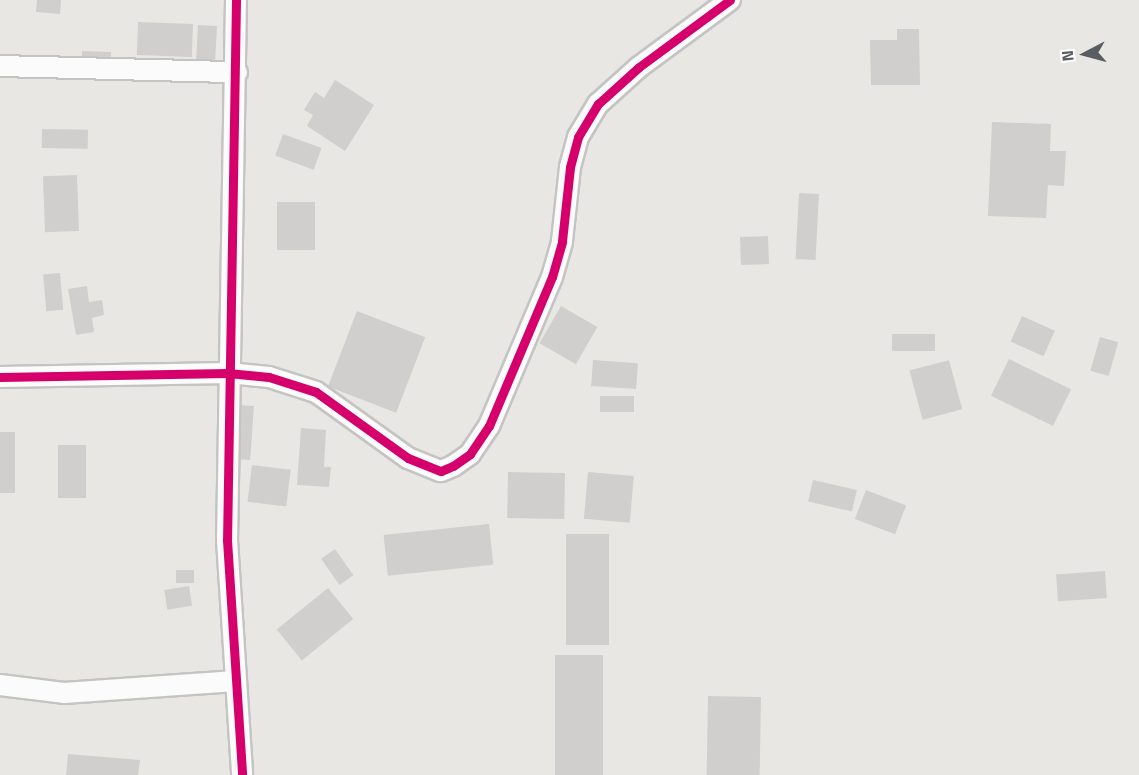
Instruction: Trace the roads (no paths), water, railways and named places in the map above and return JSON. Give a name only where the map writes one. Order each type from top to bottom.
[{"type":"street","points":[[236,0],[237,72],[228,373],[227,540],[242,775]]},
{"type":"street","points":[[0,377],[228,373],[285,381],[316,392],[387,445],[429,468],[441,471],[470,453],[489,426],[552,277],[562,241],[570,168],[578,137],[606,96],[730,0]]},
{"type":"street","points":[[0,66],[237,72]]},
{"type":"street","points":[[0,685],[64,693],[236,681]]}]
